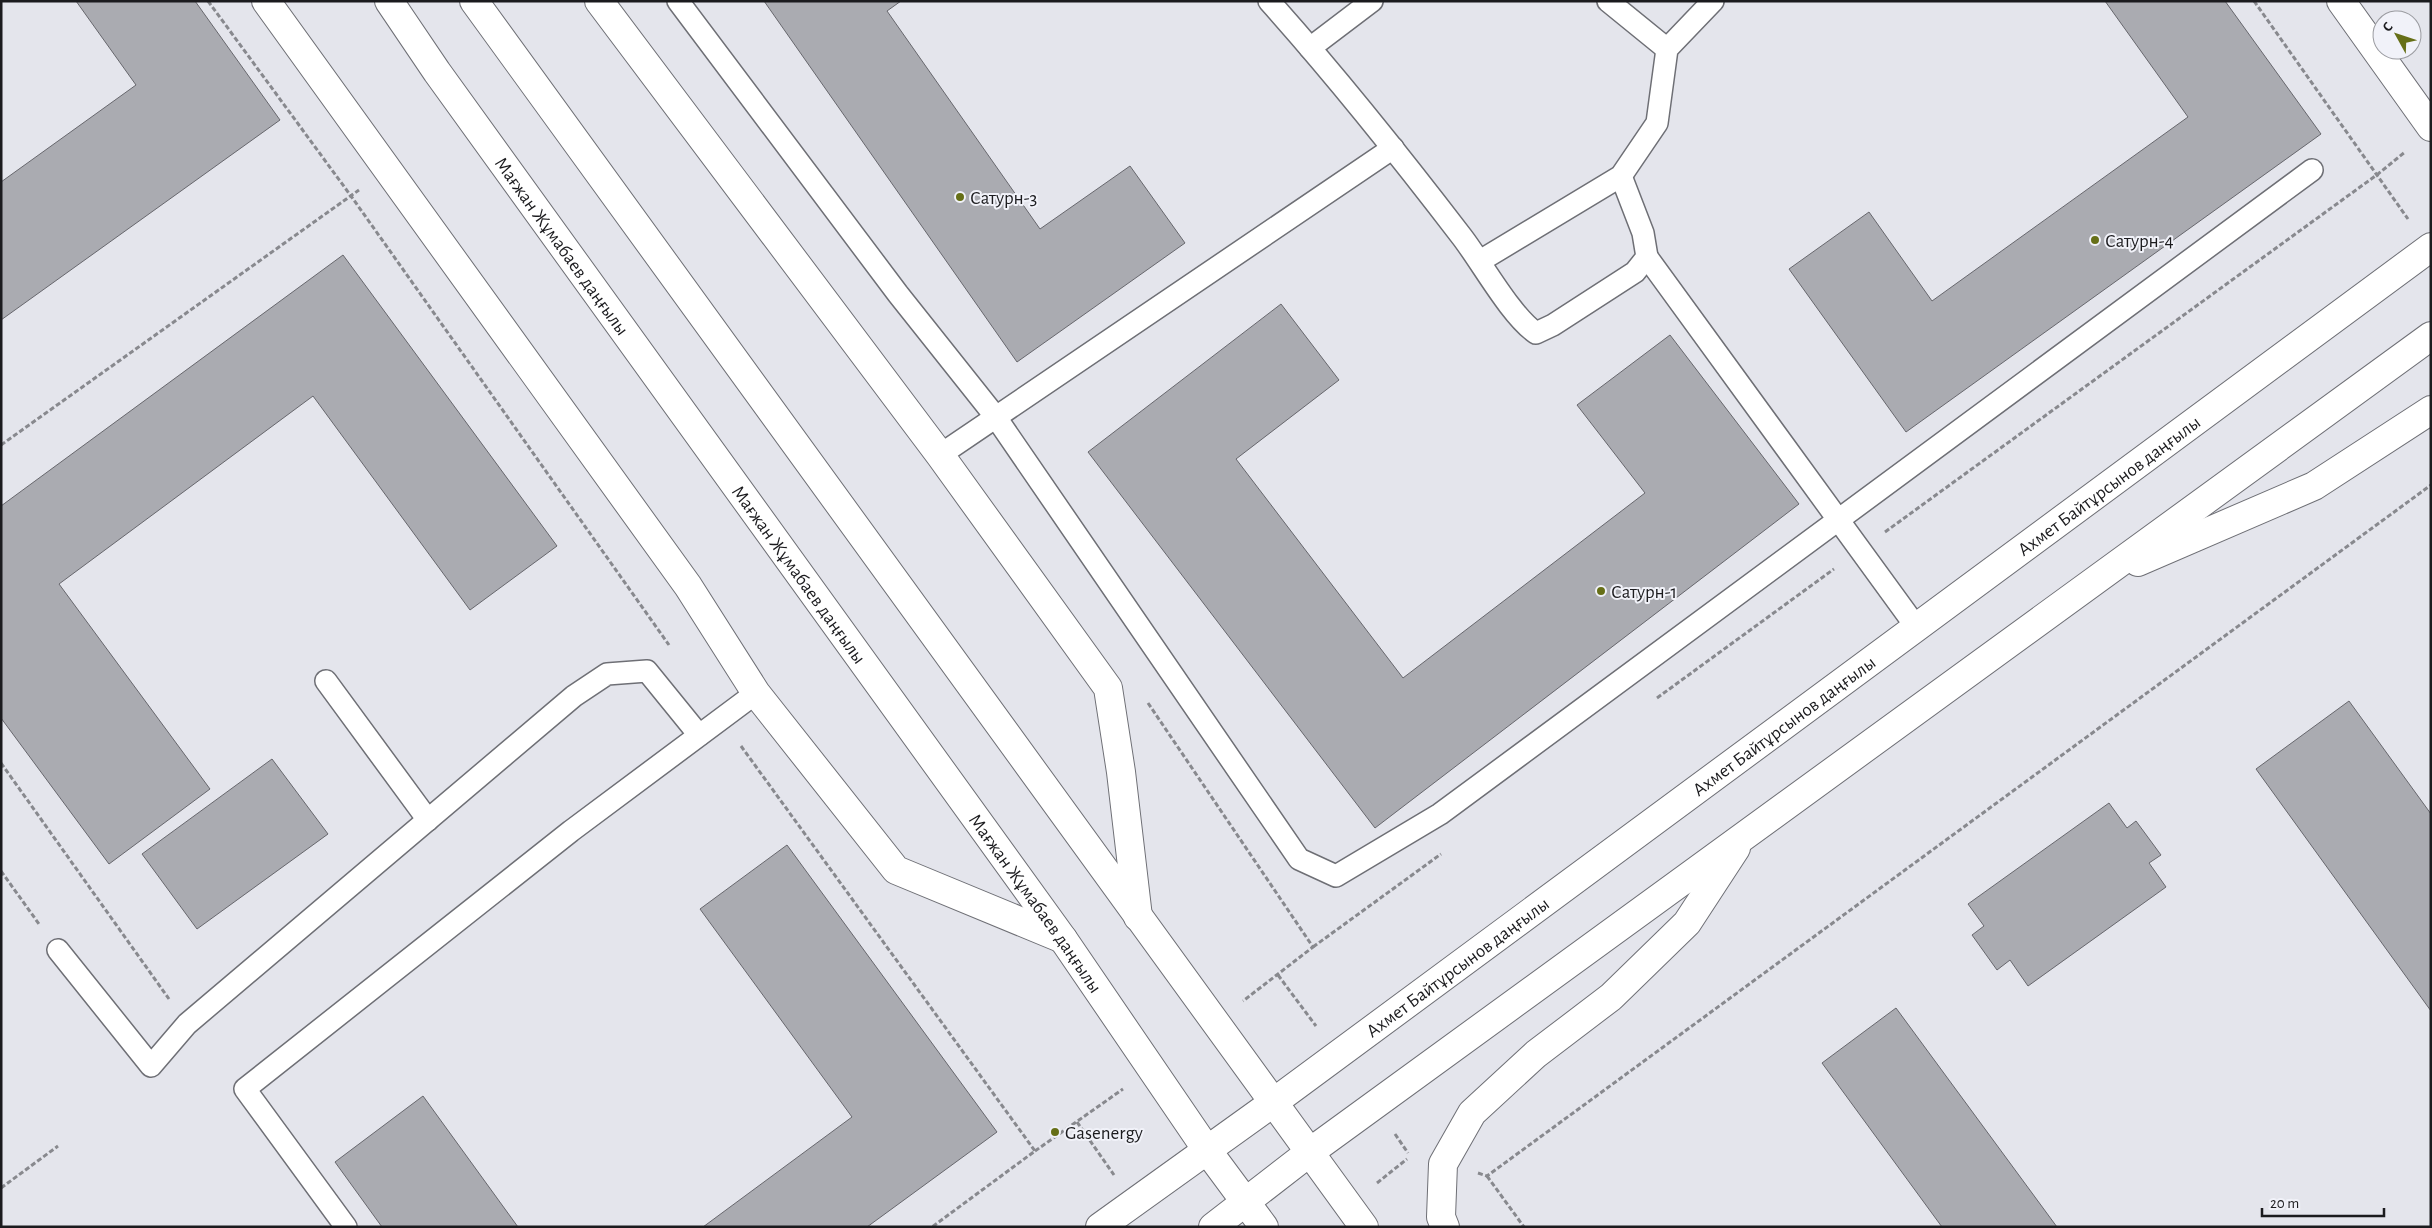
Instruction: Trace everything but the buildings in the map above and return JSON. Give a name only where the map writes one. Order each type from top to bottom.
[{"type":"street","points":[[266,1],[688,586],[756,693],[896,870],[1063,938]]},
{"type":"street","name":"Мағжан Жұмабаев даңғылы","points":[[389,1],[437,72],[1063,938],[1208,1150],[1264,1227]]},
{"type":"street","points":[[474,1],[1364,1227]]},
{"type":"street","points":[[599,1],[940,456],[1108,688],[1121,772],[1138,917]]},
{"type":"street","points":[[2341,1],[2431,127]]},
{"type":"street","name":"Ахмет Байтұрсынов даңғылы","points":[[1100,1227],[1274,1102],[2429,248]]},
{"type":"street","points":[[1213,1227],[1374,1104],[2431,336]]},
{"type":"street","points":[[2090,582],[2314,486],[2431,410]]},
{"type":"street","points":[[1445,1227],[1441,1217],[1444,1164],[1472,1113],[1536,1054],[1611,997],[1687,923],[1747,833]]},
{"type":"lane","points":[[678,1],[898,294],[995,416],[1299,860],[1336,876],[1440,814],[1838,522],[2312,170]]},
{"type":"lane","points":[[1269,1],[1393,148],[1480,261],[1524,325],[1536,333],[1553,325],[1635,272],[1647,257]]},
{"type":"lane","points":[[1310,48],[1372,1]]},
{"type":"lane","points":[[1608,1],[1667,49]]},
{"type":"lane","points":[[1480,261],[1621,176],[1656,123],[1667,49],[1714,1]]},
{"type":"lane","points":[[940,456],[995,416],[1393,148]]},
{"type":"lane","points":[[1621,176],[1643,233],[1647,257],[1838,522],[1917,628]]},
{"type":"lane","points":[[58,950],[151,1066],[187,1024],[574,696],[607,674],[647,671],[699,735]]},
{"type":"lane","points":[[326,681],[428,820]]},
{"type":"lane","points":[[346,1227],[245,1089],[571,831],[756,693]]},
{"type":"path","points":[[208,1],[351,196]]},
{"type":"path","points":[[2254,1],[2429,248]]},
{"type":"path","points":[[1,445],[387,170]]},
{"type":"path","points":[[1487,1176],[2431,486]]},
{"type":"path","points":[[1,763],[187,1024]]},
{"type":"path","points":[[1,872],[58,950]]},
{"type":"path","points":[[1278,975],[1338,1054]]},
{"type":"path","points":[[1035,1152],[1152,1069]]},
{"type":"path","points":[[1349,1205],[1411,1157],[1374,1104]]},
{"type":"path","points":[[1077,1122],[1134,1202]]},
{"type":"path","points":[[1,1188],[58,1146]]},
{"type":"path","points":[[1444,1164],[1487,1176],[1524,1227]]},
{"type":"place","name":"Сатурн-3","points":[[960,197]]},
{"type":"place","name":"Сатурн-4","points":[[2095,240]]},
{"type":"place","name":"Сатурн-1","points":[[1601,591]]},
{"type":"place","name":"Gasenergy","points":[[1055,1132]]}]
